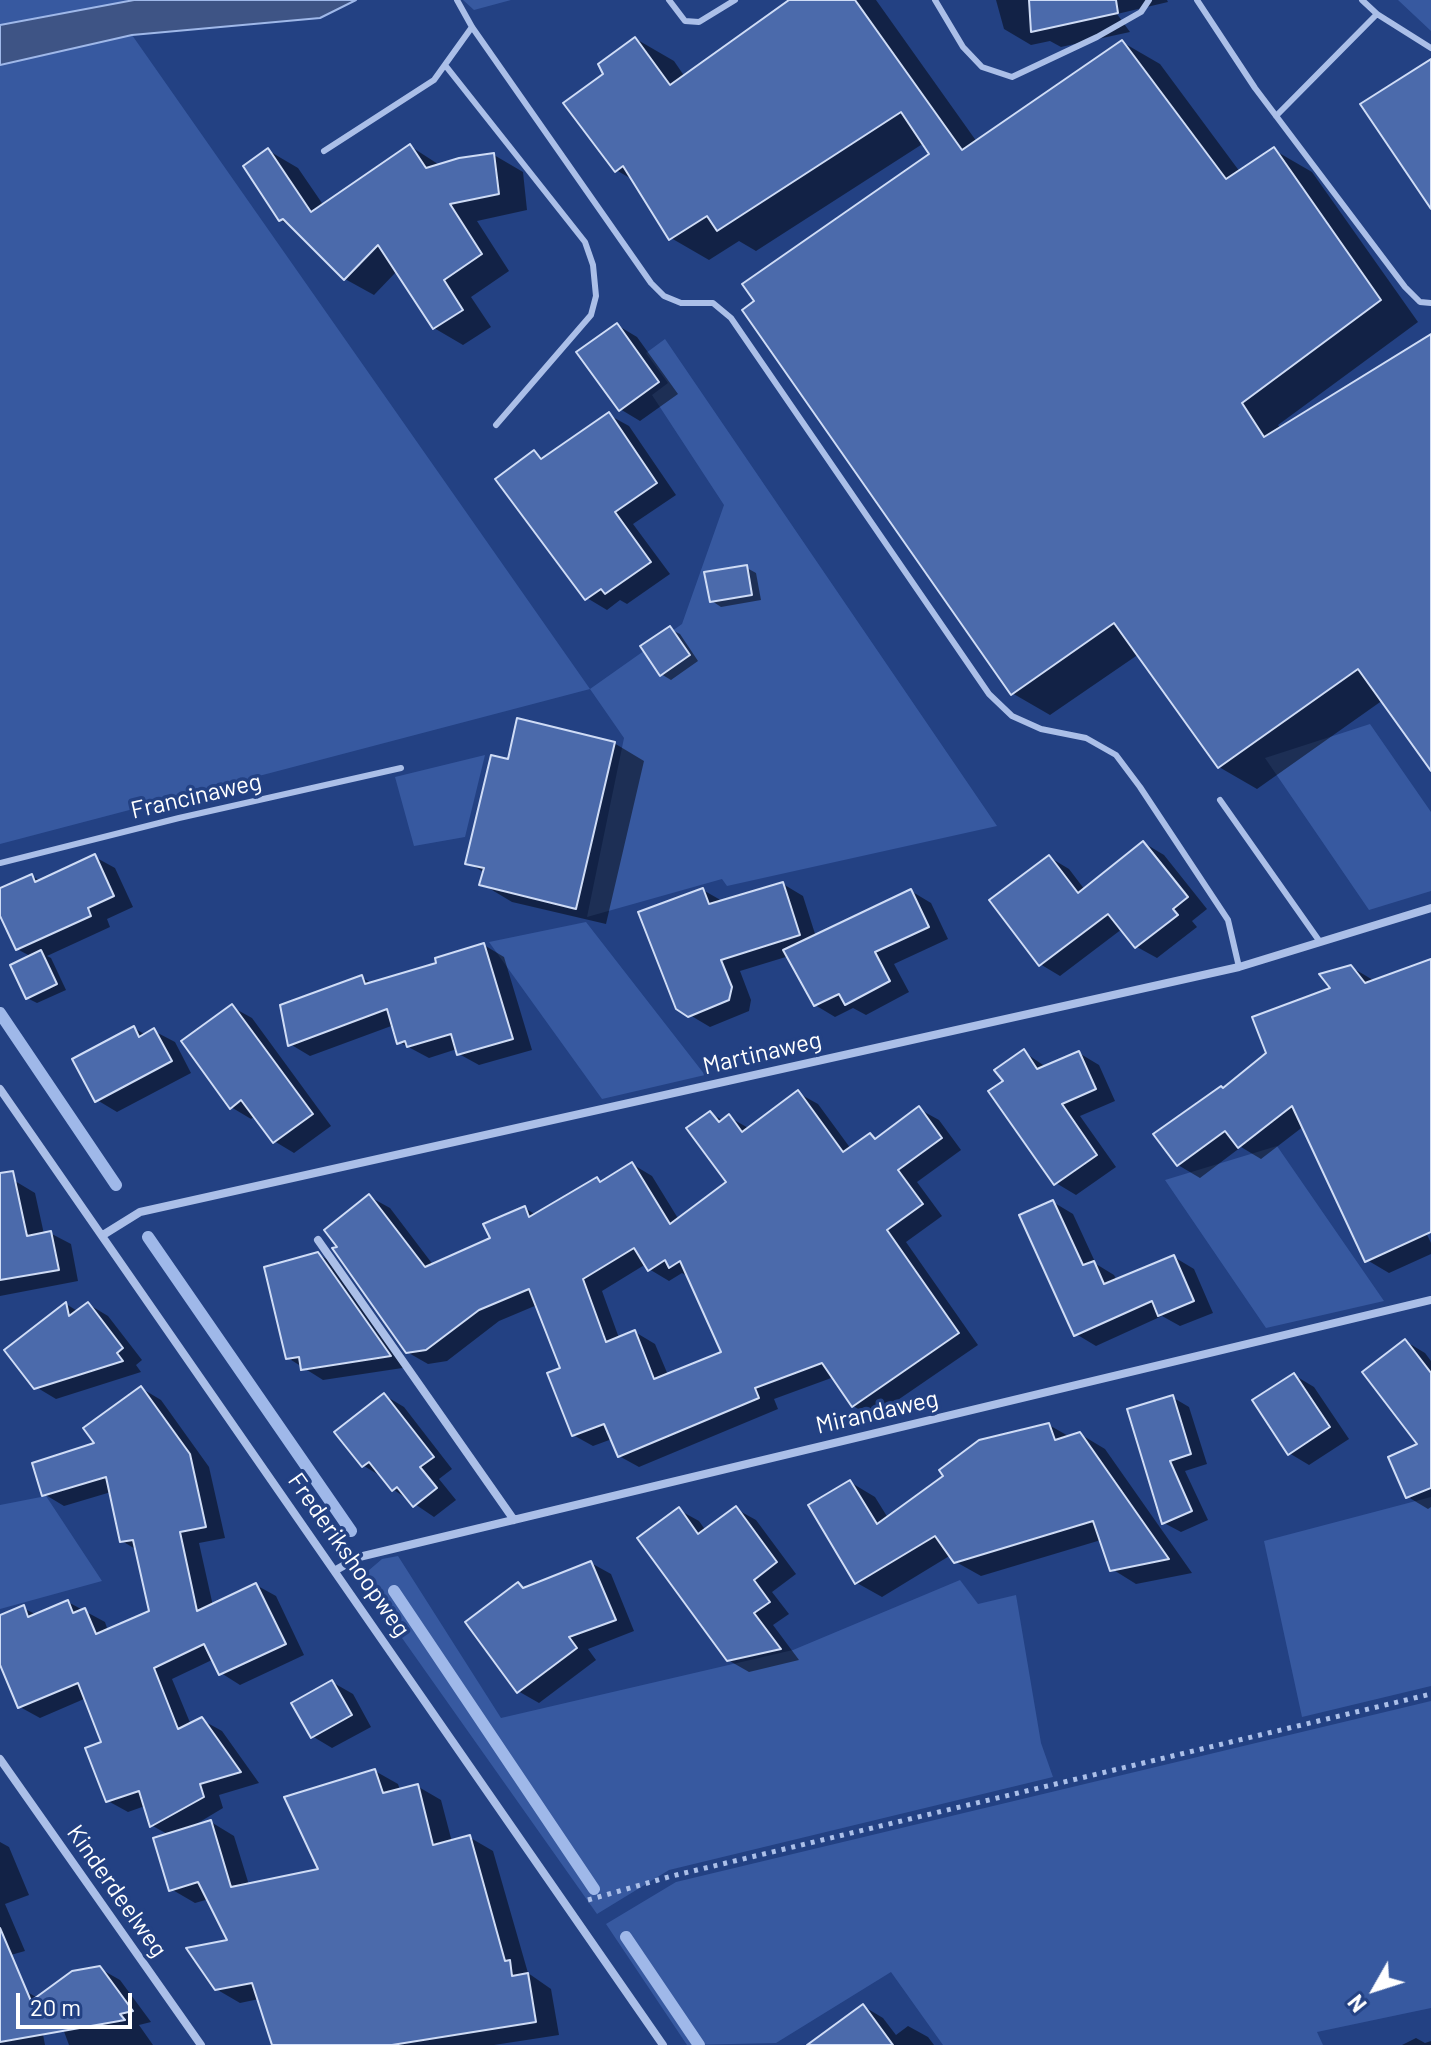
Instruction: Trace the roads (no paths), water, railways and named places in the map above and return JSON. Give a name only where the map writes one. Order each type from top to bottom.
[{"type":"street","name":"Martinaweg","points":[[103,1235],[140,1212],[1239,967],[1431,908]]},
{"type":"street","name":"Frederikshoopweg","points":[[0,1089],[663,2045]]},
{"type":"street","points":[[318,1240],[514,1520]]},
{"type":"street","name":"Mirandaweg","points":[[336,1570],[359,1557],[1431,1300]]},
{"type":"street","name":"Kinderdeelweg","points":[[0,1759],[201,2045]]},
{"type":"lane","points":[[457,0],[472,27],[651,283],[664,296],[681,303],[713,303],[738,327],[989,694],[1012,716],[1041,729],[1086,738],[1116,755],[1228,920],[1239,967]]},
{"type":"lane","points":[[669,0],[685,21],[699,22],[735,0]]},
{"type":"lane","points":[[935,0],[963,47],[982,67],[1012,77],[1097,37],[1141,12],[1149,0]]},
{"type":"lane","points":[[1197,0],[1276,116],[1405,287],[1420,302],[1431,303]]},
{"type":"lane","points":[[1362,0],[1377,14],[1431,48]]},
{"type":"lane","points":[[1276,116],[1377,14]]},
{"type":"lane","points":[[324,151],[434,80],[472,27]]},
{"type":"lane","points":[[445,65],[585,242],[593,265],[596,296],[591,315],[496,425]]},
{"type":"lane","name":"Francinaweg","points":[[0,863],[179,818],[401,768]]},
{"type":"lane","points":[[1220,800],[1320,942]]},
{"type":"waterway","points":[[0,1013],[116,1185]]},
{"type":"waterway","points":[[148,1237],[351,1531]]},
{"type":"waterway","points":[[394,1591],[594,1889]]},
{"type":"waterway","points":[[626,1937],[699,2045]]}]
